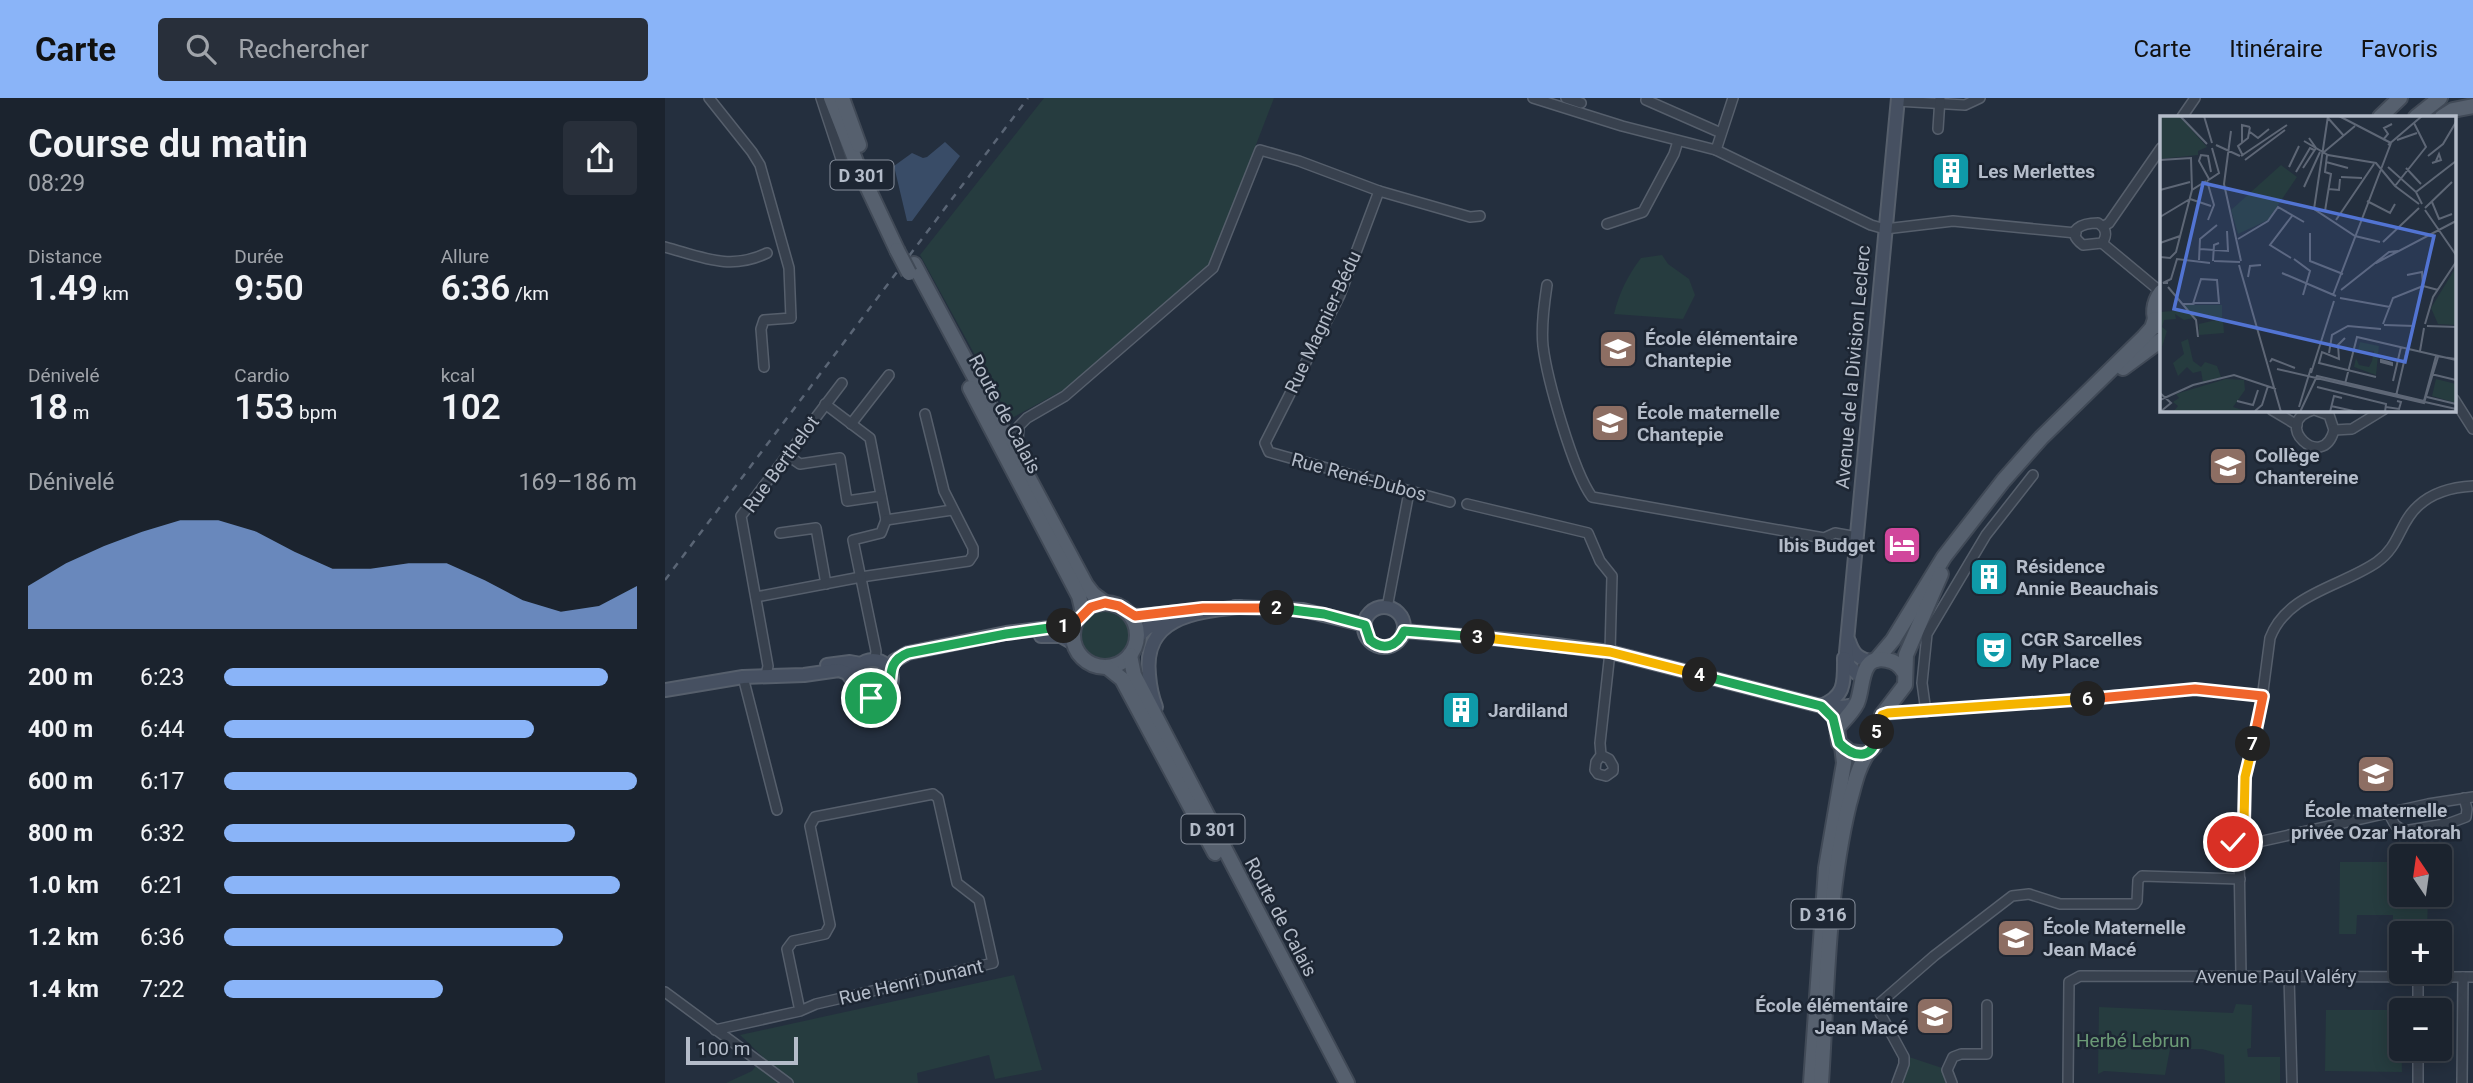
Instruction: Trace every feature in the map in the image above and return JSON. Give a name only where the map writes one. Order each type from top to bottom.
[{"type":"main road","name":"D 301","points":[[831,98],[858,167],[911,268]]},
{"type":"main road","name":"D 301","points":[[842,98],[900,246]]},
{"type":"main road","points":[[2380,116],[2400,98]]},
{"type":"main road","points":[[2411,116],[2432,98]]},
{"type":"main road","points":[[2417,116],[2439,98]]},
{"type":"main road","name":"Avenue de la Division Leclerc","points":[[1821,706],[1835,699],[1840,693],[1847,646],[1898,100]]},
{"type":"main road","points":[[2444,116],[2459,108],[2473,106]]},
{"type":"main road","name":"Route de Calais","points":[[911,268],[1089,589],[1105,603]]},
{"type":"main road","name":"Route de Calais","points":[[911,268],[1079,596],[1080,617]]},
{"type":"main road","points":[[1836,730],[1856,705],[1865,669],[1893,640],[1932,574],[2022,458],[2158,325],[2154,307],[2160,294]]},
{"type":"main road","points":[[2087,393],[2160,341]]},
{"type":"main road","points":[[1821,706],[1833,718],[1842,746],[1853,753],[1867,754],[1876,744],[1882,715],[1905,685],[1904,672],[1910,646],[1955,544]]},
{"type":"main road","points":[[766,675],[804,675],[839,670],[847,673],[862,695],[871,698],[881,696],[890,686],[890,670],[900,656],[1006,634],[1065,626],[1091,607],[1105,603],[1119,606],[1130,615],[1137,638]]},
{"type":"main road","points":[[1130,615],[1240,607],[1303,610],[1365,625]]},
{"type":"main road","points":[[1185,775],[1152,696],[1149,650],[1159,633],[1180,618],[1240,607]]},
{"type":"main road","points":[[1387,608],[1399,613],[1404,631],[1402,637],[1392,646],[1379,646],[1370,640],[1365,625],[1366,618],[1375,609],[1387,608]]},
{"type":"main road","points":[[1080,617],[1074,630],[1075,643],[1080,654],[1088,662],[1107,667],[1118,664],[1130,655],[1137,638],[1150,625],[1186,611]]},
{"type":"main road","points":[[1404,631],[1534,642],[1610,652],[1821,706],[1843,708],[1856,705]]},
{"type":"main road","points":[[665,690],[851,662],[862,664],[877,661],[901,650],[953,644],[1051,636],[1065,637],[1075,643]]},
{"type":"main road","points":[[1847,646],[1859,658],[1893,662],[1904,672]]},
{"type":"main road","points":[[1847,646],[1849,666],[1863,679]]},
{"type":"main road","name":"Route de Calais","points":[[1130,655],[1134,676],[1346,1083]]},
{"type":"main road","points":[[877,661],[890,670]]},
{"type":"main road","points":[[854,682],[855,672],[862,664]]},
{"type":"main road","name":"Route de Calais","points":[[1107,667],[1117,673],[1125,684],[1336,1083]]},
{"type":"main road","name":"D 316","points":[[1811,1083],[1826,868],[1843,770],[1842,746]]},
{"type":"main road","name":"D 316","points":[[1821,1083],[1843,828],[1856,777],[1867,754]]},
{"type":"street","points":[[709,98],[760,165],[789,268],[791,318],[764,320],[761,329],[764,367]]},
{"type":"street","points":[[821,98],[842,162]]},
{"type":"street","points":[[1566,98],[1581,103]]},
{"type":"street","points":[[1716,150],[1733,98]]},
{"type":"street","points":[[1898,100],[1965,105],[1980,98]]},
{"type":"street","points":[[2183,116],[2195,98]]},
{"type":"street","points":[[1533,99],[1716,150],[1871,225],[1885,229],[1953,221],[2076,233]]},
{"type":"street","points":[[1646,100],[1721,133]]},
{"type":"street","points":[[1938,129],[1940,102]]},
{"type":"street","points":[[1607,224],[1643,212],[1674,154],[1678,141]]},
{"type":"street","points":[[1042,503],[1035,478],[1018,442],[1019,426],[1027,418],[1065,397],[1213,268],[1260,150],[1299,161],[1379,191],[1469,217],[1480,216]]},
{"type":"street","points":[[2103,226],[2109,223],[2160,150]]},
{"type":"street","name":"Rue Magnier-Bédu","points":[[1269,452],[1265,443],[1340,295],[1379,191]]},
{"type":"street","points":[[2102,243],[2105,232],[2103,226],[2098,223],[2082,223],[2076,233],[2078,241],[2083,245],[2102,243],[2160,291]]},
{"type":"street","points":[[665,247],[721,262],[751,261],[767,253]]},
{"type":"street","points":[[1547,285],[1543,306],[1545,355],[1563,424],[1592,497],[1824,538],[1835,533],[1857,537]]},
{"type":"street","points":[[851,424],[889,375]]},
{"type":"street","name":"Rue Berthelot","points":[[766,675],[768,666],[741,516],[842,383]]},
{"type":"street","points":[[2455,401],[2473,429]]},
{"type":"street","points":[[825,404],[870,438],[886,520],[881,533],[853,540],[877,661]]},
{"type":"street","points":[[2275,411],[2297,425]]},
{"type":"street","points":[[2312,411],[2302,415],[2297,425],[2298,437],[2313,447],[2325,444],[2334,430],[2329,415],[2317,411]]},
{"type":"street","points":[[2334,430],[2353,429],[2381,411]]},
{"type":"street","points":[[756,597],[861,577],[969,561],[973,548],[944,491],[925,414]]},
{"type":"street","name":"Rue René-Dubos","points":[[1269,452],[1450,502]]},
{"type":"street","points":[[787,455],[800,464],[839,458],[847,501],[881,496]]},
{"type":"street","points":[[1923,712],[1922,683],[1927,634],[1986,535],[2033,475]]},
{"type":"street","points":[[2239,855],[2247,852],[2244,823],[2245,777],[2263,696],[2274,626],[2288,610],[2383,557],[2393,548],[2407,519],[2425,501],[2445,490],[2473,486]]},
{"type":"street","points":[[1387,608],[1409,492]]},
{"type":"street","points":[[1467,504],[1588,533],[1599,561],[1612,576],[1610,652],[1601,755]]},
{"type":"street","points":[[886,520],[953,510]]},
{"type":"street","points":[[780,533],[816,528],[826,584]]},
{"type":"street","points":[[743,677],[777,810]]},
{"type":"street","points":[[1882,715],[2195,689],[2263,696]]},
{"type":"street","points":[[1898,693],[1906,706],[1923,712]]},
{"type":"street","name":"Rue Henri Dunant","points":[[715,1030],[800,1011],[816,1004],[993,963],[979,900],[957,883],[938,798],[933,794],[815,817],[810,826],[830,925],[825,934],[793,941],[787,948],[800,1011]]},
{"type":"street","points":[[2241,975],[2239,855],[2233,850],[2235,839],[2245,841],[2468,797],[2466,817],[2450,823],[2404,831],[2395,825],[2389,814]]},
{"type":"street","points":[[1897,1083],[1905,1064],[1904,1057],[1880,1013],[1880,1003],[1934,956],[2013,896],[2029,894],[2060,904],[2135,904],[2138,880],[2142,876],[2240,879]]},
{"type":"street","name":"Avenue Paul Valéry","points":[[2068,1083],[2069,982],[2080,976],[2389,977]]},
{"type":"street","points":[[2289,976],[2292,1083]]},
{"type":"street","points":[[2462,1083],[2468,977]]},
{"type":"street","points":[[665,992],[788,1083]]},
{"type":"street","points":[[1952,1083],[1947,1070],[1953,1058],[1961,1054],[1987,1054],[1987,1005]]},
{"type":"street","points":[[2418,1061],[2418,1083]]},
{"type":"green space","points":[[1044,98],[1274,98],[1210,264],[1065,389],[1010,419],[920,255]]},
{"type":"green space","points":[[1662,255],[1668,264],[1689,279],[1695,295],[1683,319],[1614,314],[1625,284],[1641,258]]},
{"type":"green space","points":[[1105,610],[1123,617],[1130,635],[1123,653],[1105,660],[1087,653],[1080,635],[1087,617]]},
{"type":"green space","points":[[2340,862],[2389,862],[2389,907],[2428,907],[2427,921],[2393,920],[2393,915],[2357,915],[2356,934],[2339,934]]},
{"type":"green space","points":[[1014,975],[1042,1070],[995,1079],[989,1055],[917,1073],[918,1083],[726,1083],[752,1071],[763,1057],[740,1035]]},
{"type":"green space","name":"Herbé Lebrun","points":[[2236,1004],[2252,1005],[2251,1048],[2247,1049],[2248,1057],[2280,1057],[2280,1083],[2225,1083],[2224,1055],[2202,1049],[2170,1049],[2165,1075],[2104,1071],[2098,1074],[2099,1007],[2233,1013]]},
{"type":"green space","points":[[2326,1010],[2389,1010],[2389,1061],[2402,1061],[2402,1072],[2325,1071]]},
{"type":"green space","points":[[1909,1057],[1945,1069],[1948,1083],[1900,1083]]},
{"type":"water","points":[[945,142],[960,156],[912,221],[907,221],[894,166],[912,153],[927,157]]},
{"type":"railway","points":[[665,580],[1028,98]]},
{"type":"place","name":"Les Merlettes","points":[[1951,171]]},
{"type":"place","name":"École élémentaire Chantepie","points":[[1618,349]]},
{"type":"place","name":"École maternelle Chantepie","points":[[1610,423]]},
{"type":"place","name":"Collège Chantereine","points":[[2228,466]]},
{"type":"place","name":"Ibis Budget","points":[[1902,545]]},
{"type":"place","name":"Résidence Annie Beauchais","points":[[1989,577]]},
{"type":"place","name":"CGR Sarcelles My Place","points":[[1994,650]]},
{"type":"place","name":"Jardiland","points":[[1461,710]]},
{"type":"place","name":"École maternelle privée Ozar Hatorah","points":[[2376,774]]},
{"type":"place","name":"École Maternelle Jean Macé","points":[[2016,938]]},
{"type":"place","name":"École élémentaire Jean Macé","points":[[1935,1016]]},
{"type":"route","points":[[871,698],[881,696],[888,690],[890,670],[900,656],[1006,634],[1068,625],[1077,621],[1088,608],[1105,603],[1119,606],[1135,616],[1203,608],[1303,610],[1365,625],[1366,636],[1374,644],[1386,647],[1397,642],[1404,631],[1496,638],[1610,652],[1821,706],[1836,724],[1839,743],[1857,754],[1867,754],[1874,747],[1879,721],[1882,715],[1888,713],[2195,689],[2263,696],[2245,777],[2244,823],[2240,838],[2233,842]]}]
